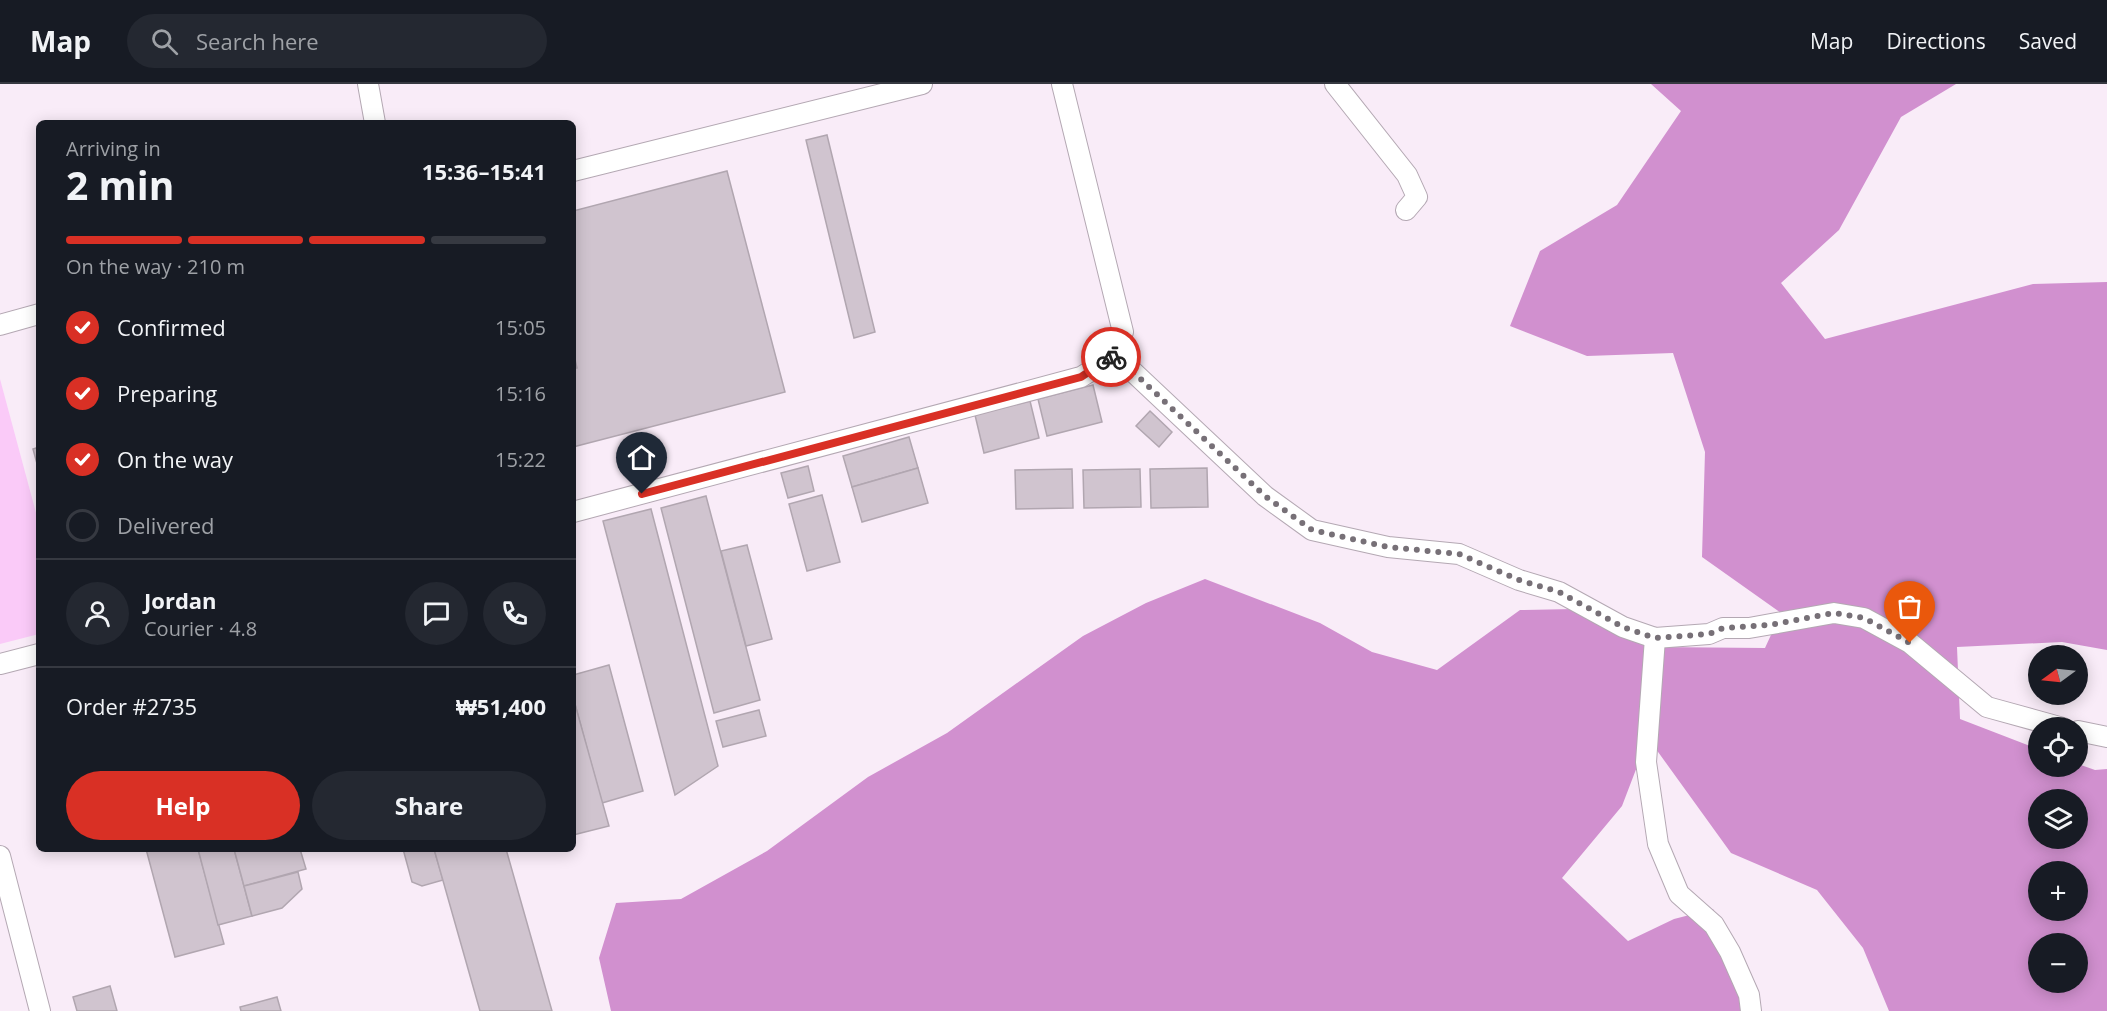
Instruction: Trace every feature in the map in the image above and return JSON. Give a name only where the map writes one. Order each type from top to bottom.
[{"type":"street","points":[[368,84],[374,120]]},
{"type":"street","points":[[576,170],[922,84]]},
{"type":"street","points":[[576,511],[1081,377],[1110,359],[1123,332],[1062,84]]},
{"type":"street","points":[[1335,84],[1407,175],[1417,197],[1406,210]]},
{"type":"street","points":[[0,325],[36,315]]},
{"type":"street","points":[[1113,353],[1265,496],[1312,530],[1388,547],[1459,554],[1519,580],[1559,592],[1623,627],[1655,638],[1709,634],[1723,628],[1759,627],[1834,613],[1864,618],[1910,643],[1987,707],[2028,718]]},
{"type":"street","points":[[1655,638],[1646,762],[1658,843],[1679,894],[1714,925],[1730,952],[1749,994],[1751,1011]]},
{"type":"street","points":[[0,664],[36,655]]},
{"type":"street","points":[[2088,733],[2107,737]]},
{"type":"street","points":[[0,856],[40,1011]]},
{"type":"shaded area","points":[[1651,84],[1956,84],[1901,117],[1839,230],[1781,283],[1825,339],[2033,284],[2107,282],[2107,650],[2062,642],[1957,647],[1960,719],[2028,745],[2028,777],[2088,777],[2088,768],[2095,770],[2107,769],[2107,1011],[1889,1011],[1863,948],[1817,890],[1731,853],[1648,738],[1622,806],[1562,878],[1628,941],[1674,919],[1713,909],[1746,975],[1744,1011],[611,1011],[599,958],[616,903],[681,899],[767,851],[868,777],[947,733],[1083,636],[1146,603],[1205,579],[1320,623],[1372,652],[1437,670],[1520,610],[1574,609],[1655,647],[1765,648],[1781,613],[1702,557],[1705,452],[1673,353],[1587,356],[1510,326],[1540,251],[1617,205],[1681,111]]},
{"type":"shaded area","points":[[0,379],[36,513],[36,635],[0,644]]},
{"type":"building","points":[[827,135],[875,332],[854,338],[806,140]]},
{"type":"building","points":[[727,171],[785,392],[576,446],[576,210]]},
{"type":"building","points":[[1093,385],[1102,422],[1047,436],[1038,399]]},
{"type":"building","points":[[1030,401],[1039,438],[984,453],[975,415]]},
{"type":"building","points":[[1150,411],[1172,432],[1159,447],[1136,426]]},
{"type":"building","points":[[909,437],[918,468],[852,487],[843,456]]},
{"type":"building","points":[[808,466],[814,491],[788,498],[781,473]]},
{"type":"building","points":[[918,468],[928,503],[862,522],[852,487]]},
{"type":"building","points":[[1207,468],[1208,507],[1151,508],[1150,469]]},
{"type":"building","points":[[1072,469],[1073,508],[1016,509],[1015,470]]},
{"type":"building","points":[[1140,469],[1141,507],[1084,508],[1083,470]]},
{"type":"building","points":[[822,495],[840,562],[807,571],[789,504]]},
{"type":"building","points":[[706,496],[760,700],[714,713],[661,508]]},
{"type":"building","points":[[651,509],[718,766],[675,795],[603,521]]},
{"type":"building","points":[[747,545],[772,639],[746,646],[721,551]]},
{"type":"building","points":[[609,665],[643,791],[602,803],[576,708],[576,674]]},
{"type":"building","points":[[576,708],[609,826],[576,834]]},
{"type":"building","points":[[759,710],[766,736],[723,747],[716,721]]},
{"type":"building","points":[[147,852],[199,852],[224,944],[175,957]]},
{"type":"building","points":[[199,852],[235,852],[252,916],[218,925]]},
{"type":"building","points":[[235,852],[301,852],[306,869],[244,886]]},
{"type":"building","points":[[404,852],[435,852],[443,880],[422,886],[412,882]]},
{"type":"building","points":[[435,852],[507,852],[552,1011],[480,1011]]},
{"type":"building","points":[[298,872],[302,889],[282,908],[252,916],[244,886]]},
{"type":"building","points":[[110,986],[117,1011],[77,1011],[73,997]]},
{"type":"building","points":[[277,997],[281,1011],[241,1011],[240,1007]]},
{"type":"way so far","points":[[1111,357],[1113,353],[1265,496],[1312,530],[1388,547],[1459,554],[1519,580],[1559,592],[1623,627],[1655,638],[1709,634],[1723,628],[1749,628],[1834,613],[1864,618],[1910,643]]},
{"type":"route","points":[[642,494],[1081,377],[1111,357]]}]
